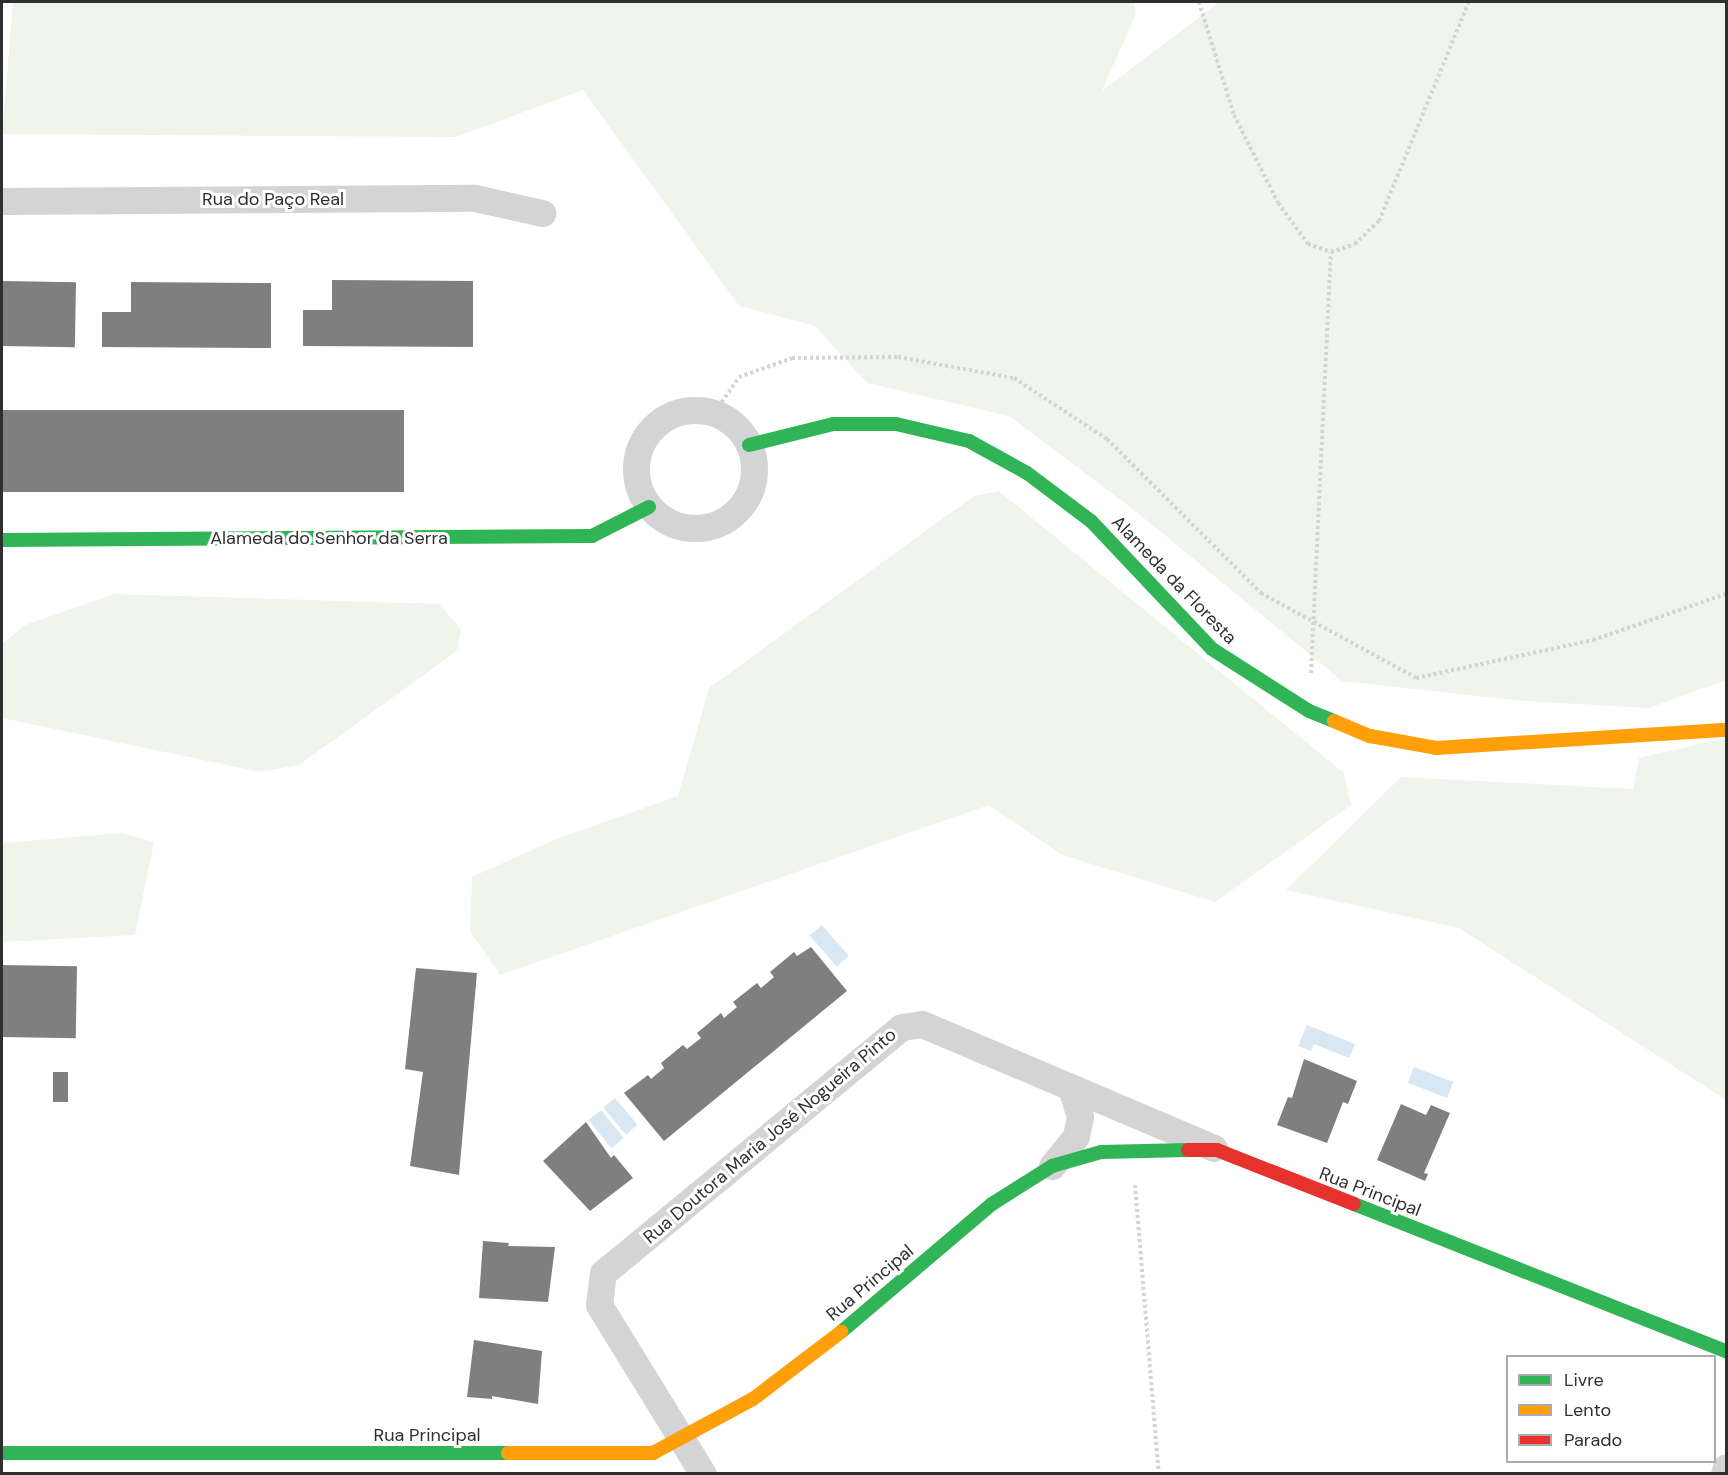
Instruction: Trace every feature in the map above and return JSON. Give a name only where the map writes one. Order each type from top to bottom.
[{"type":"street","name":"Rua do Paço Real","points":[[2,201],[475,198],[542,213]]},
{"type":"street","points":[[691,409],[715,412],[735,425],[750,445],[755,468],[750,492],[736,512],[715,525],[692,529],[668,522],[649,507],[638,489],[635,467],[639,446],[651,428],[668,415],[691,409]]},
{"type":"street","name":"Alameda da Floresta","points":[[750,445],[833,424],[896,424],[969,441],[1027,473],[1091,521],[1212,649],[1309,711],[1370,736],[1436,748],[1726,730]]},
{"type":"street","name":"Alameda do Senhor da Serra","points":[[2,540],[592,536],[649,507]]},
{"type":"street","name":"Rua Doutora Maria José Nogueira Pinto","points":[[703,1473],[598,1305],[603,1274],[901,1027],[922,1024],[1217,1150]]},
{"type":"street","points":[[1052,1166],[1076,1136],[1080,1117],[1072,1090]]},
{"type":"street","name":"Rua Principal","points":[[2,1453],[653,1453],[789,1375],[992,1204],[1052,1166],[1101,1152],[1217,1150],[1726,1351]]},
{"type":"street","points":[[1724,1473],[1726,1467]]},
{"type":"path","points":[[1198,2],[1234,115],[1278,203],[1308,244],[1331,252],[1355,244],[1379,221],[1469,2]]},
{"type":"path","points":[[1309,711],[1331,252]]},
{"type":"path","points":[[1314,625],[1416,678],[1593,640],[1726,594]]},
{"type":"path","points":[[1132,1151],[1159,1473]]},
{"type":"shaded area","points":[[13,2],[1134,2],[1136,14],[1102,91],[1219,2],[1726,2],[1726,680],[1649,708],[1523,701],[1342,681],[1139,514],[1009,416],[867,383],[815,326],[739,306],[583,90],[456,137],[2,134]]},
{"type":"shaded area","points":[[999,491],[1344,773],[1351,805],[1215,902],[1062,855],[989,805],[500,975],[470,931],[472,877],[556,839],[678,796],[709,688],[974,496]]},
{"type":"shaded area","points":[[114,594],[439,604],[461,629],[457,651],[299,765],[260,772],[2,718],[2,644],[25,625]]},
{"type":"shaded area","points":[[1726,738],[1726,1100],[1459,928],[1286,890],[1401,777],[1633,789],[1639,758]]},
{"type":"shaded area","points":[[121,833],[154,842],[135,935],[2,942],[2,843]]},
{"type":"shaded area","points":[[822,925],[849,956],[837,966],[810,935]]},
{"type":"shaded area","points":[[1307,1025],[1355,1044],[1349,1058],[1314,1044],[1311,1051],[1298,1046]]},
{"type":"shaded area","points":[[1414,1067],[1453,1082],[1447,1098],[1408,1083]]},
{"type":"shaded area","points":[[615,1098],[637,1125],[626,1134],[604,1108]]},
{"type":"shaded area","points":[[601,1110],[624,1138],[611,1148],[589,1120]]},
{"type":"building","points":[[332,280],[473,281],[473,347],[303,346],[303,310],[332,310]]},
{"type":"building","points":[[2,281],[76,282],[75,347],[2,346]]},
{"type":"building","points":[[131,282],[271,283],[271,348],[102,347],[102,312],[131,312]]},
{"type":"building","points":[[2,410],[404,410],[404,492],[2,492]]},
{"type":"building","points":[[811,947],[847,991],[664,1141],[624,1093],[648,1075],[651,1079],[664,1068],[661,1063],[683,1045],[687,1049],[701,1038],[697,1033],[721,1013],[724,1018],[737,1007],[733,1002],[757,983],[761,988],[774,977],[770,972],[794,952],[797,956]]},
{"type":"building","points":[[2,965],[77,966],[76,1038],[2,1037]]},
{"type":"building","points":[[416,968],[477,973],[459,1175],[410,1166],[423,1072],[405,1069]]},
{"type":"building","points":[[1304,1059],[1357,1081],[1348,1104],[1343,1102],[1327,1143],[1277,1125],[1288,1097],[1292,1098]]},
{"type":"building","points":[[53,1072],[68,1072],[68,1102],[53,1102]]},
{"type":"building","points":[[1401,1104],[1426,1115],[1431,1105],[1450,1113],[1424,1173],[1428,1174],[1425,1181],[1377,1160]]},
{"type":"building","points":[[586,1122],[611,1158],[614,1155],[633,1178],[590,1211],[543,1161]]},
{"type":"building","points":[[483,1241],[509,1243],[508,1246],[555,1247],[548,1302],[479,1298]]},
{"type":"building","points":[[474,1340],[542,1351],[538,1404],[492,1396],[492,1399],[467,1397]]},
{"type":"traffic: fast","points":[[749,445],[833,424],[896,424],[969,441],[1027,473],[1091,521],[1212,649],[1309,711],[1334,721]]},
{"type":"traffic: fast","points":[[2,540],[592,536],[649,507]]},
{"type":"traffic: fast","points":[[841,1332],[992,1204],[1052,1166],[1101,1152],[1188,1150]]},
{"type":"traffic: fast","points":[[1354,1204],[1726,1351]]},
{"type":"traffic: fast","points":[[2,1453],[508,1453]]},
{"type":"traffic: slow","points":[[1334,721],[1370,736],[1436,748],[1726,730]]},
{"type":"traffic: slow","points":[[508,1453],[653,1453],[753,1399],[841,1332]]},
{"type":"traffic: jam","points":[[1188,1150],[1217,1150],[1354,1204]]}]
